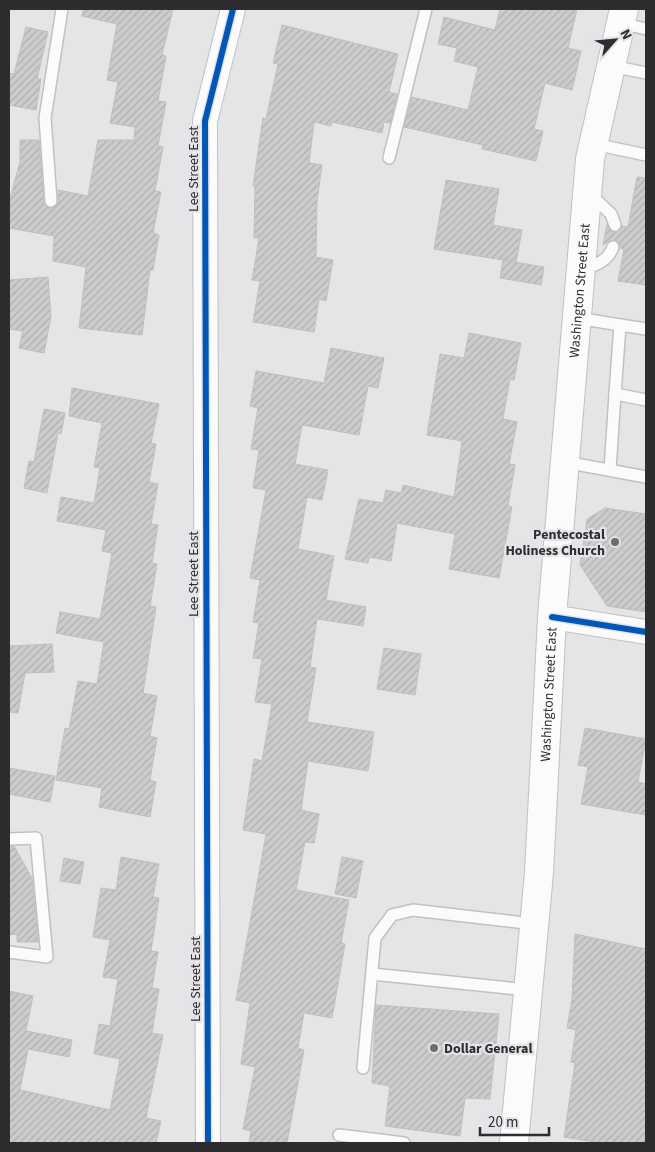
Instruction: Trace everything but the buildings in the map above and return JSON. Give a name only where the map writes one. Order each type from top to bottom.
[{"type":"main road","name":"Washington Street East","points":[[514,1143],[534,924],[552,617],[588,192],[594,144],[611,66],[630,20]]},
{"type":"street","name":"Lee Street East","points":[[208,1143],[205,121],[233,9]]},
{"type":"street","points":[[552,617],[646,632]]},
{"type":"lane","points":[[51,201],[45,118],[62,9]]},
{"type":"lane","points":[[389,158],[426,9]]},
{"type":"lane","points":[[611,66],[646,74]]},
{"type":"lane","points":[[594,144],[646,155]]},
{"type":"lane","points":[[588,192],[608,210],[615,225]]},
{"type":"lane","points":[[581,270],[598,264],[606,258],[613,247]]},
{"type":"lane","points":[[577,318],[646,329]]},
{"type":"lane","points":[[610,470],[620,325]]},
{"type":"lane","points":[[615,394],[646,400]]},
{"type":"lane","points":[[565,462],[646,477]]},
{"type":"lane","points":[[9,839],[36,838],[47,957],[9,952]]},
{"type":"lane","points":[[363,1068],[375,938],[392,915],[413,910],[534,924]]},
{"type":"lane","points":[[372,974],[528,990]]},
{"type":"lane","points":[[339,1135],[404,1143]]},
{"type":"cycle path","points":[[208,1143],[205,121],[233,9]]},
{"type":"cycle path","points":[[552,617],[646,632]]},
{"type":"place","name":"Pentecostal Holiness Church","points":[[615,542]]},
{"type":"place","name":"Dollar General","points":[[434,1048]]}]
